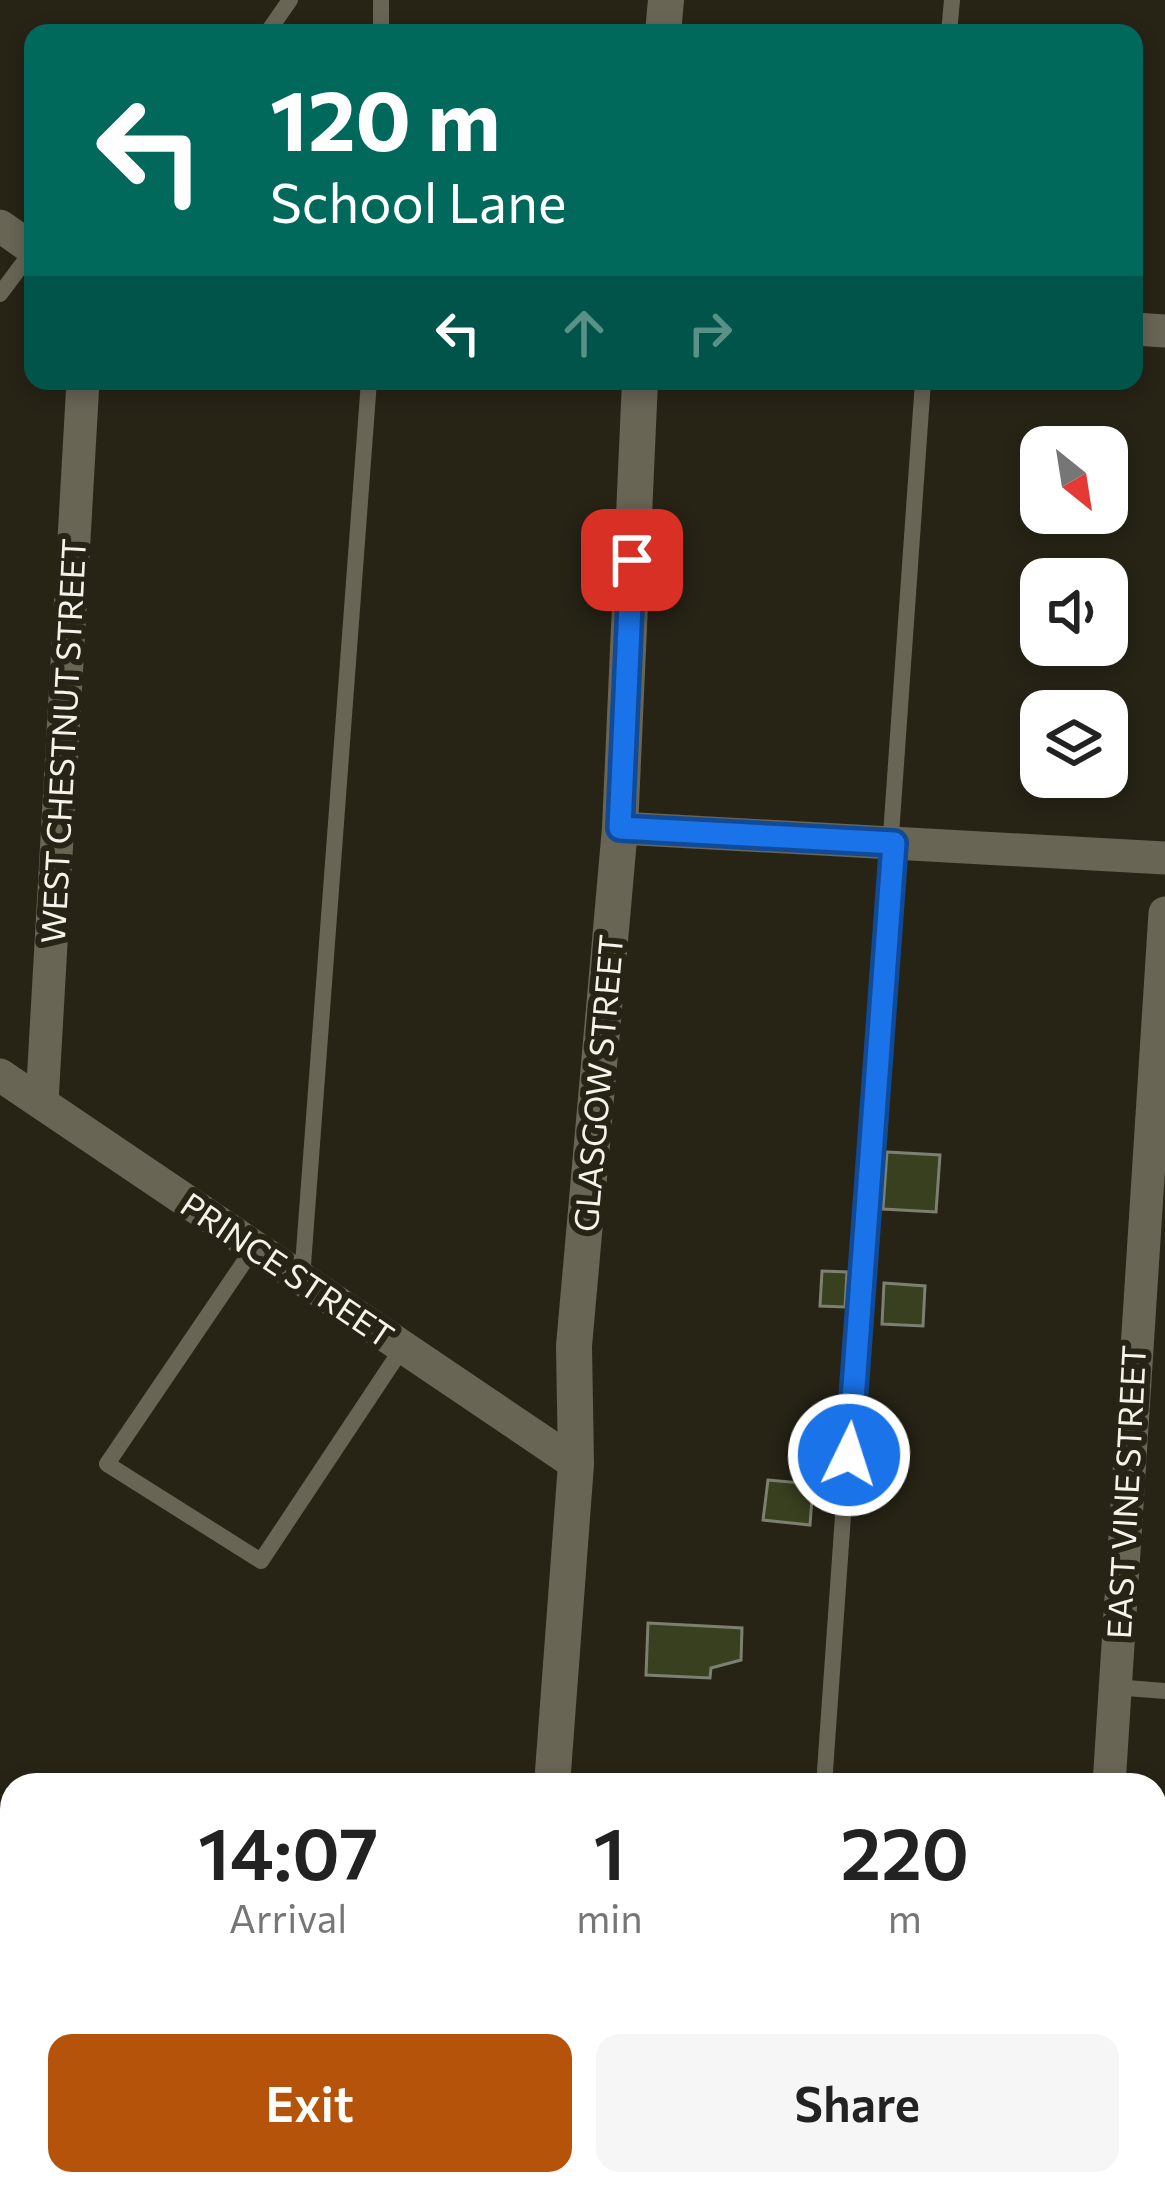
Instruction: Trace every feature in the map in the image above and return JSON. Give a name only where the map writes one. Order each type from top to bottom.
[{"type":"street","name":"WEST CHESTNUT STREET","points":[[42,1102],[82,390]]},
{"type":"street","name":"GLASGOW STREET","points":[[553,1773],[576,1464],[574,1346],[620,828],[640,390]]},
{"type":"street","points":[[620,828],[1165,858]]},
{"type":"street","name":"EAST VINE STREET","points":[[1110,1773],[1165,913]]},
{"type":"street","name":"PRINCE STREET","points":[[0,1075],[576,1464]]},
{"type":"lane","points":[[0,294],[24,262]]},
{"type":"lane","points":[[302,1278],[368,390]]},
{"type":"lane","points":[[825,1773],[922,390]]},
{"type":"lane","points":[[255,1246],[107,1464],[261,1562],[403,1346]]},
{"type":"lane","points":[[1114,1687],[1165,1691]]},
{"type":"building","points":[[887,1152],[940,1155],[936,1212],[883,1209]]},
{"type":"building","points":[[822,1271],[847,1272],[845,1307],[820,1306]]},
{"type":"building","points":[[884,1283],[925,1286],[923,1326],[882,1324]]},
{"type":"building","points":[[768,1480],[813,1484],[810,1525],[763,1520]]},
{"type":"building","points":[[648,1623],[742,1628],[741,1660],[711,1668],[710,1678],[646,1675]]},
{"type":"route","points":[[632,560],[620,828],[894,843],[849,1455]]}]
